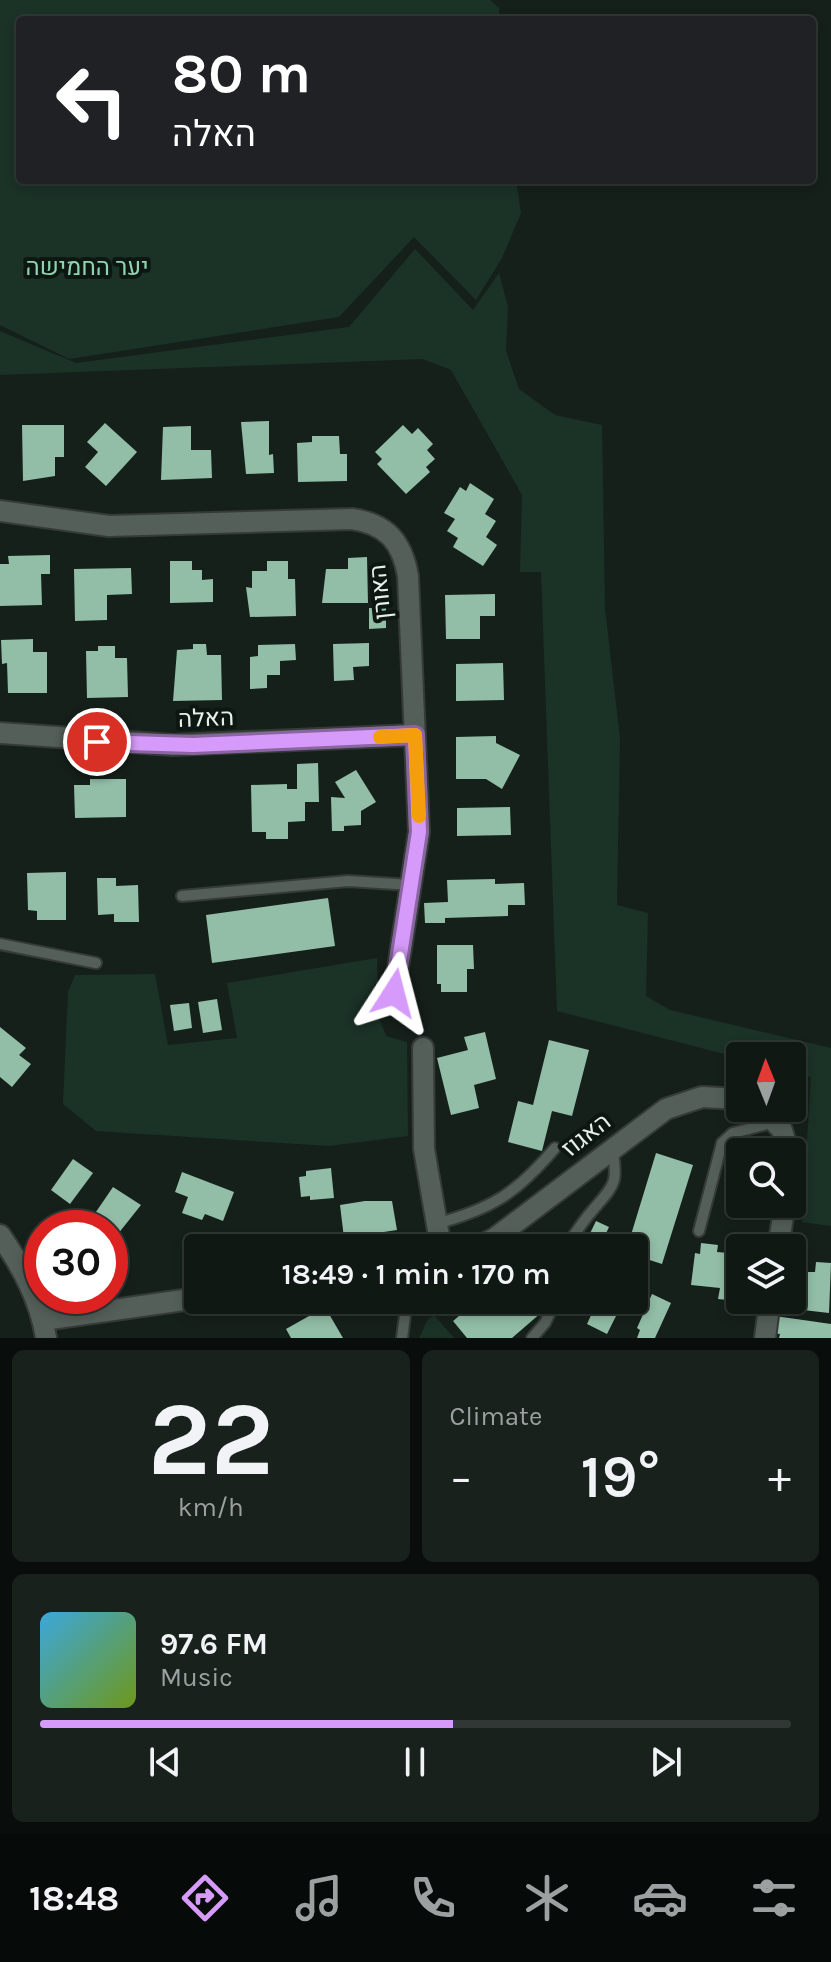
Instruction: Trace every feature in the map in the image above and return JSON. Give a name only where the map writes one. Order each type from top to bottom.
[{"type":"street","name":"האורן","points":[[0,511],[95,525],[352,519],[383,528],[397,542],[408,576],[420,812],[413,885],[394,993]]},
{"type":"street","name":"האלה","points":[[0,733],[173,745],[415,735]]},
{"type":"street","points":[[423,1048],[424,1149],[438,1234]]},
{"type":"street","name":"האגוז","points":[[500,1234],[655,1116],[689,1099],[726,1097]]},
{"type":"street","points":[[0,1235],[24,1271],[44,1329],[184,1301]]},
{"type":"street","points":[[765,1338],[768,1314]]},
{"type":"lane","points":[[182,896],[348,881],[413,885]]},
{"type":"lane","points":[[0,944],[96,963]]},
{"type":"lane","points":[[699,1231],[722,1143],[756,1122]]},
{"type":"lane","points":[[435,1224],[494,1204],[528,1179],[555,1148]]},
{"type":"lane","points":[[575,1234],[610,1193],[616,1169],[612,1148]]},
{"type":"lane","points":[[402,1338],[405,1314]]},
{"type":"lane","points":[[532,1338],[549,1314]]},
{"type":"green space","name":"יער החמישה","points":[[0,0],[490,0],[499,8],[499,16],[16,16],[16,184],[517,184],[521,213],[502,258],[476,300],[414,237],[339,317],[69,359],[0,325]]},
{"type":"green space","points":[[415,249],[473,310],[499,273],[508,307],[506,351],[519,389],[555,415],[602,425],[605,608],[620,739],[617,905],[648,913],[646,996],[670,1010],[806,1042],[726,1042],[726,1054],[557,1011],[541,572],[520,572],[522,495],[451,370],[423,359],[0,375],[0,331],[76,363],[349,327]]},
{"type":"green space","points":[[377,958],[379,1018],[386,1036],[407,1042],[408,1136],[329,1146],[96,1131],[63,1104],[68,992],[75,975],[155,974],[168,1045],[237,1038],[227,983]]},
{"type":"green space","points":[[806,1042],[831,1048],[831,1226],[802,1222],[802,1218],[806,1218],[811,1077],[806,1076]]},
{"type":"green space","points":[[434,1315],[454,1338],[419,1338],[427,1321]]},
{"type":"building","points":[[269,421],[269,455],[273,454],[274,473],[246,474],[241,422]]},
{"type":"building","points":[[105,423],[137,452],[106,486],[85,467],[98,452],[87,442]]},
{"type":"building","points":[[22,425],[64,425],[64,457],[55,457],[55,476],[23,481]]},
{"type":"building","points":[[403,425],[412,434],[418,428],[433,444],[427,450],[435,459],[426,467],[430,472],[406,494],[377,464],[382,459],[375,452]]},
{"type":"building","points":[[191,426],[191,450],[211,450],[212,478],[161,480],[163,427]]},
{"type":"building","points":[[312,436],[339,436],[340,454],[347,454],[347,481],[298,482],[297,443],[312,442]]},
{"type":"building","points":[[470,483],[494,499],[485,514],[496,521],[486,537],[497,545],[483,566],[453,547],[458,538],[447,531],[455,519],[444,513],[460,487],[466,491]]},
{"type":"building","points":[[50,555],[50,574],[41,574],[42,605],[0,606],[0,564],[9,564],[8,556]]},
{"type":"building","points":[[367,557],[368,603],[322,603],[326,569],[348,569],[348,558]]},
{"type":"building","points":[[170,561],[192,561],[192,570],[202,570],[202,580],[213,579],[213,602],[170,603]]},
{"type":"building","points":[[267,561],[288,561],[288,579],[295,579],[296,616],[250,617],[246,587],[252,588],[252,571],[267,571]]},
{"type":"building","points":[[131,568],[132,594],[107,595],[107,620],[75,621],[74,569]]},
{"type":"building","points":[[495,594],[495,616],[480,616],[480,639],[446,639],[445,595]]},
{"type":"building","points":[[369,608],[386,608],[386,628],[369,629]]},
{"type":"building","points":[[33,639],[33,652],[47,652],[47,693],[8,693],[7,663],[2,664],[1,640]]},
{"type":"building","points":[[369,643],[369,666],[353,667],[354,680],[334,681],[333,644]]},
{"type":"building","points":[[193,644],[206,644],[207,655],[221,655],[222,700],[173,701],[177,650],[193,649]]},
{"type":"building","points":[[295,644],[296,660],[280,661],[280,675],[267,675],[267,688],[250,689],[250,657],[258,656],[258,645]]},
{"type":"building","points":[[98,646],[115,646],[115,658],[127,658],[128,697],[87,698],[86,651],[98,651]]},
{"type":"building","points":[[503,663],[504,700],[456,701],[456,664]]},
{"type":"building","points":[[496,736],[496,743],[520,755],[502,789],[486,779],[456,779],[456,737]]},
{"type":"building","points":[[318,763],[319,802],[305,802],[305,821],[288,822],[288,839],[266,839],[266,832],[252,832],[251,785],[287,784],[287,789],[297,789],[297,764]]},
{"type":"building","points":[[356,770],[376,802],[361,811],[361,825],[344,826],[344,831],[332,831],[331,797],[345,798],[335,782]]},
{"type":"building","points":[[90,779],[126,779],[126,817],[75,818],[74,785],[90,785]]},
{"type":"building","points":[[510,807],[511,835],[457,836],[457,808]]},
{"type":"building","points":[[66,872],[66,920],[37,920],[37,911],[28,910],[27,873]]},
{"type":"building","points":[[97,878],[116,878],[116,886],[138,885],[139,922],[114,922],[114,914],[98,915]]},
{"type":"building","points":[[495,879],[495,884],[524,883],[525,905],[508,905],[508,916],[445,918],[445,923],[425,923],[424,903],[448,902],[447,880]]},
{"type":"building","points":[[328,898],[335,946],[212,963],[206,915]]},
{"type":"building","points":[[437,945],[473,945],[474,969],[467,969],[467,992],[441,992],[441,984],[437,984]]},
{"type":"building","points":[[217,999],[222,1030],[203,1033],[198,1002]]},
{"type":"building","points":[[189,1003],[192,1028],[174,1031],[170,1005]]},
{"type":"building","points":[[0,1027],[26,1048],[19,1055],[31,1064],[12,1087],[0,1077]]},
{"type":"building","points":[[485,1032],[496,1079],[474,1085],[479,1108],[451,1115],[437,1058],[468,1050],[464,1037]]},
{"type":"building","points":[[549,1040],[589,1050],[572,1116],[552,1111],[542,1151],[508,1142],[518,1101],[533,1105]]},
{"type":"building","points":[[656,1153],[693,1165],[662,1264],[648,1260],[648,1234],[631,1234]]},
{"type":"building","points":[[73,1159],[93,1173],[70,1204],[51,1190]]},
{"type":"building","points":[[331,1168],[334,1198],[310,1200],[310,1196],[301,1197],[299,1177],[306,1176],[306,1171]]},
{"type":"building","points":[[182,1172],[234,1192],[223,1221],[205,1214],[202,1220],[182,1213],[188,1197],[175,1192]]},
{"type":"building","points":[[113,1187],[141,1205],[128,1221],[128,1210],[97,1210]]},
{"type":"building","points":[[392,1201],[397,1230],[344,1234],[340,1205]]},
{"type":"building","points":[[596,1221],[609,1227],[606,1234],[590,1234]]},
{"type":"building","points":[[701,1243],[718,1245],[717,1252],[726,1253],[726,1300],[718,1299],[720,1288],[691,1285],[695,1253],[700,1254]]},
{"type":"building","points":[[816,1262],[831,1263],[829,1313],[806,1310],[806,1272],[815,1272]]},
{"type":"building","points":[[652,1294],[671,1303],[655,1338],[637,1338],[640,1330],[637,1328],[643,1314],[648,1314]]},
{"type":"building","points":[[313,1314],[329,1314],[343,1338],[291,1338],[286,1329]]},
{"type":"building","points":[[461,1314],[540,1314],[512,1338],[467,1338],[453,1321]]},
{"type":"building","points":[[592,1314],[617,1314],[607,1334],[587,1324]]},
{"type":"building","points":[[775,1316],[831,1324],[831,1338],[779,1338],[780,1334],[773,1333]]},
{"type":"slow traffic","points":[[380,737],[415,735],[419,816]]},
{"type":"route","points":[[97,742],[193,745],[415,735],[419,832],[394,993]]}]
